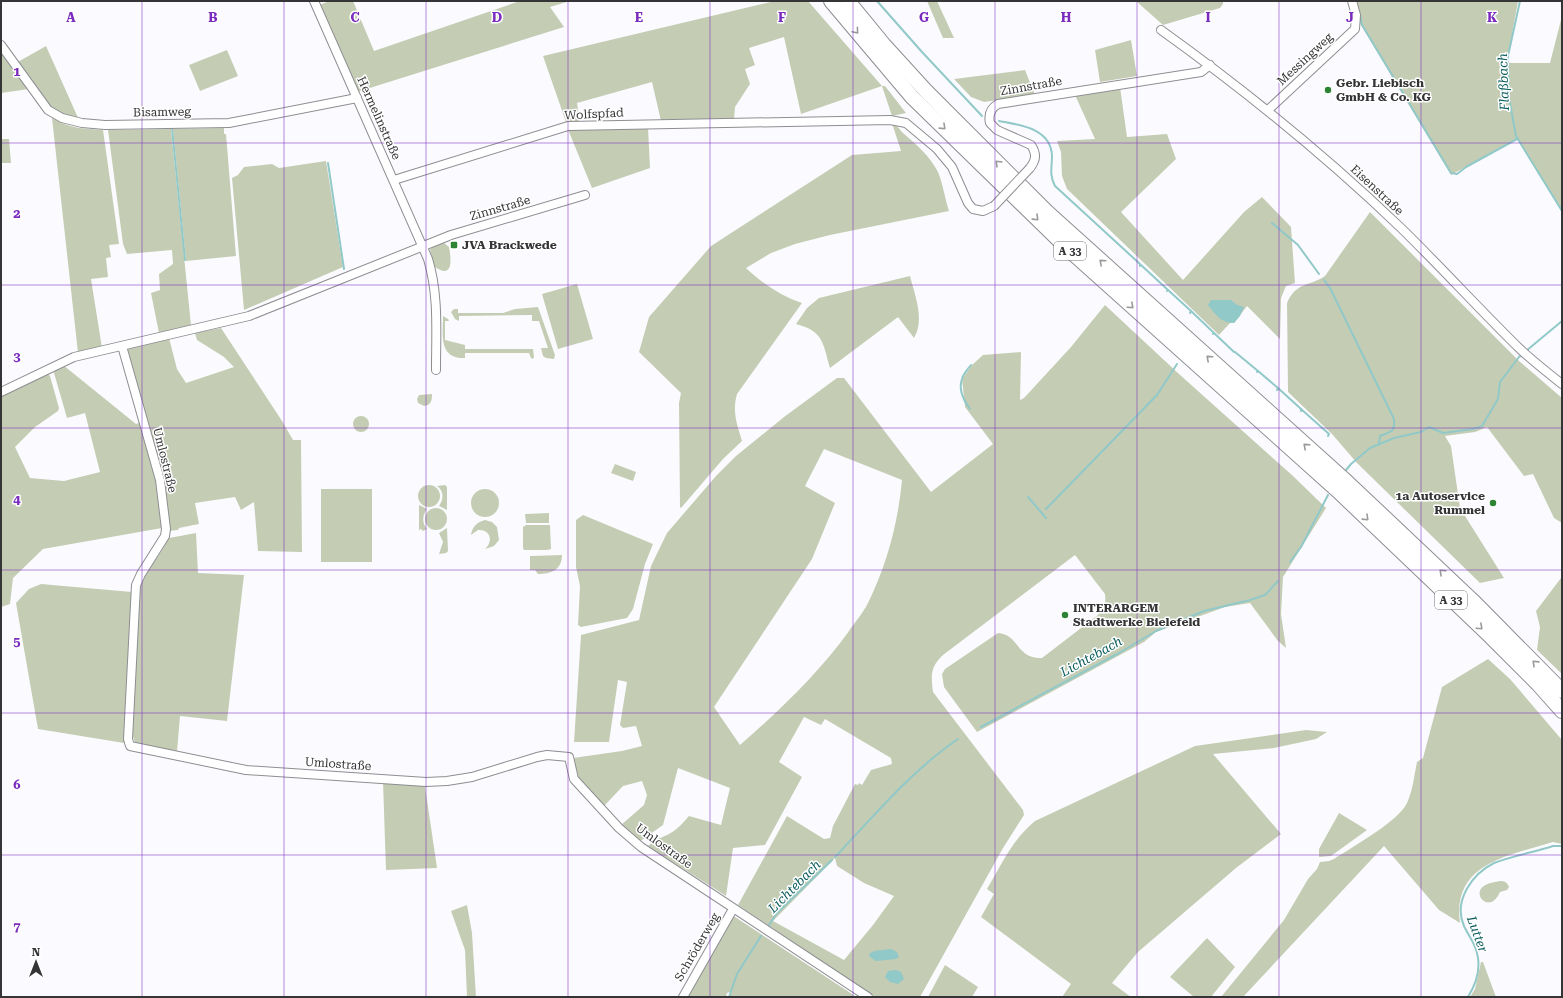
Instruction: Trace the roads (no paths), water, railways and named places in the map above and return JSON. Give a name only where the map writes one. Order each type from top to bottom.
[{"type":"highway","name":"A 33","points":[[831,1],[912,97],[1062,244],[1473,601],[1562,691]]},
{"type":"highway","name":"A 33","points":[[848,1],[884,46],[925,90],[1047,212],[1337,482],[1538,684],[1562,711]]},
{"type":"street","name":"Hermelinstraße","points":[[314,1],[422,246]]},
{"type":"street","name":"Messingweg","points":[[1268,110],[1355,29],[1356,15],[1352,1]]},
{"type":"street","name":"Eisenstraße","points":[[1161,30],[1210,65],[1268,110],[1346,176],[1402,229],[1520,349],[1562,384]]},
{"type":"street","name":"Bisamweg","points":[[1,45],[48,110],[62,118],[82,123],[105,126],[229,123],[357,98]]},
{"type":"street","name":"Zinnstraße","points":[[780,122],[902,121],[917,131],[946,159],[952,167],[968,202],[973,209],[983,211],[994,206],[1030,168],[1036,156],[1031,145],[997,130],[990,123],[990,112],[994,106],[998,104],[1201,72],[1210,65]]},
{"type":"street","name":"Wolfspfad","points":[[394,180],[568,126],[780,122]]},
{"type":"street","name":"Zinnstraße","points":[[422,246],[501,219],[514,217],[585,195]]},
{"type":"street","points":[[1,392],[74,357],[249,316],[422,246],[431,268],[435,288],[436,370]]},
{"type":"street","name":"Umlostraße","points":[[122,346],[160,480],[166,529],[165,536],[141,574],[136,585],[128,742],[130,746],[246,770],[426,782],[447,781],[472,777],[547,755],[569,756],[574,779],[619,828],[641,847],[868,997]]},
{"type":"street","name":"Schröderweg","points":[[683,997],[733,909]]},
{"type":"water","points":[[1211,300],[1231,300],[1237,305],[1244,307],[1240,316],[1234,323],[1229,323],[1219,318],[1208,305]]},
{"type":"water","points":[[891,949],[897,952],[899,957],[896,959],[876,961],[870,957],[869,954],[874,951]]},
{"type":"water","points":[[896,970],[901,972],[904,979],[898,984],[890,982],[885,977],[888,971]]},
{"type":"waterway","points":[[877,1],[982,116]]},
{"type":"waterway","name":"Flaßbach","points":[[1520,1],[1508,56],[1509,98],[1516,136],[1562,211]]},
{"type":"waterway","points":[[1360,15],[1362,25],[1451,173],[1457,174],[1466,167],[1517,139]]},
{"type":"waterway","points":[[999,121],[1025,126],[1046,139],[1052,156],[1051,175],[1055,186],[1140,264],[1140,266]]},
{"type":"waterway","points":[[172,128],[185,260]]},
{"type":"waterway","points":[[328,163],[344,269]]},
{"type":"waterway","points":[[1272,223],[1298,245],[1319,274]]},
{"type":"waterway","points":[[1141,265],[1168,290],[1167,291]]},
{"type":"waterway","points":[[1324,280],[1330,288],[1394,419],[1394,427],[1392,431],[1380,436],[1379,444]]},
{"type":"waterway","points":[[1168,290],[1191,311],[1190,313]]},
{"type":"waterway","points":[[1191,311],[1214,333],[1213,334]]},
{"type":"waterway","name":"Lichtebach","points":[[1526,351],[1562,321]]},
{"type":"waterway","points":[[1214,333],[1234,352]]},
{"type":"waterway","points":[[1235,352],[1258,371],[1257,372]]},
{"type":"waterway","name":"Lichtebach","points":[[1346,470],[1370,448],[1394,438],[1421,432],[1429,427],[1443,433],[1473,429],[1482,426],[1498,399],[1500,382],[1523,354]]},
{"type":"waterway","points":[[1046,509],[1157,395],[1177,364]]},
{"type":"waterway","points":[[970,409],[961,391],[961,383],[963,375],[971,365]]},
{"type":"waterway","points":[[1258,371],[1278,388],[1277,390]]},
{"type":"waterway","points":[[1278,388],[1301,409],[1301,411]]},
{"type":"waterway","points":[[1301,409],[1329,434],[1328,436]]},
{"type":"waterway","name":"Lichtebach","points":[[1290,562],[1301,547],[1328,495]]},
{"type":"waterway","points":[[1028,497],[1046,518]]},
{"type":"waterway","name":"Lichtebach","points":[[981,727],[1119,653],[1156,631],[1204,611],[1265,595],[1278,581]]},
{"type":"waterway","name":"Lichtebach","points":[[835,857],[924,765],[958,739]]},
{"type":"waterway","name":"Lutter","points":[[1468,997],[1473,987],[1478,970],[1478,959],[1476,949],[1461,917],[1461,907],[1467,889],[1478,874],[1494,863],[1553,846],[1562,846]]},
{"type":"waterway","name":"Lichtebach","points":[[769,925],[777,913],[832,860]]},
{"type":"waterway","name":"Lichtebach","points":[[729,997],[737,974],[761,936]]},
{"type":"place","name":"Gebr. Liebisch GmbH & Co. KG","points":[[1328,90]]},
{"type":"place","name":"JVA Brackwede","points":[[454,245]]},
{"type":"place","name":"1a Autoservice Rummel","points":[[1493,503]]},
{"type":"place","name":"INTERARGEM Stadtwerke Bielefeld","points":[[1065,615]]}]
